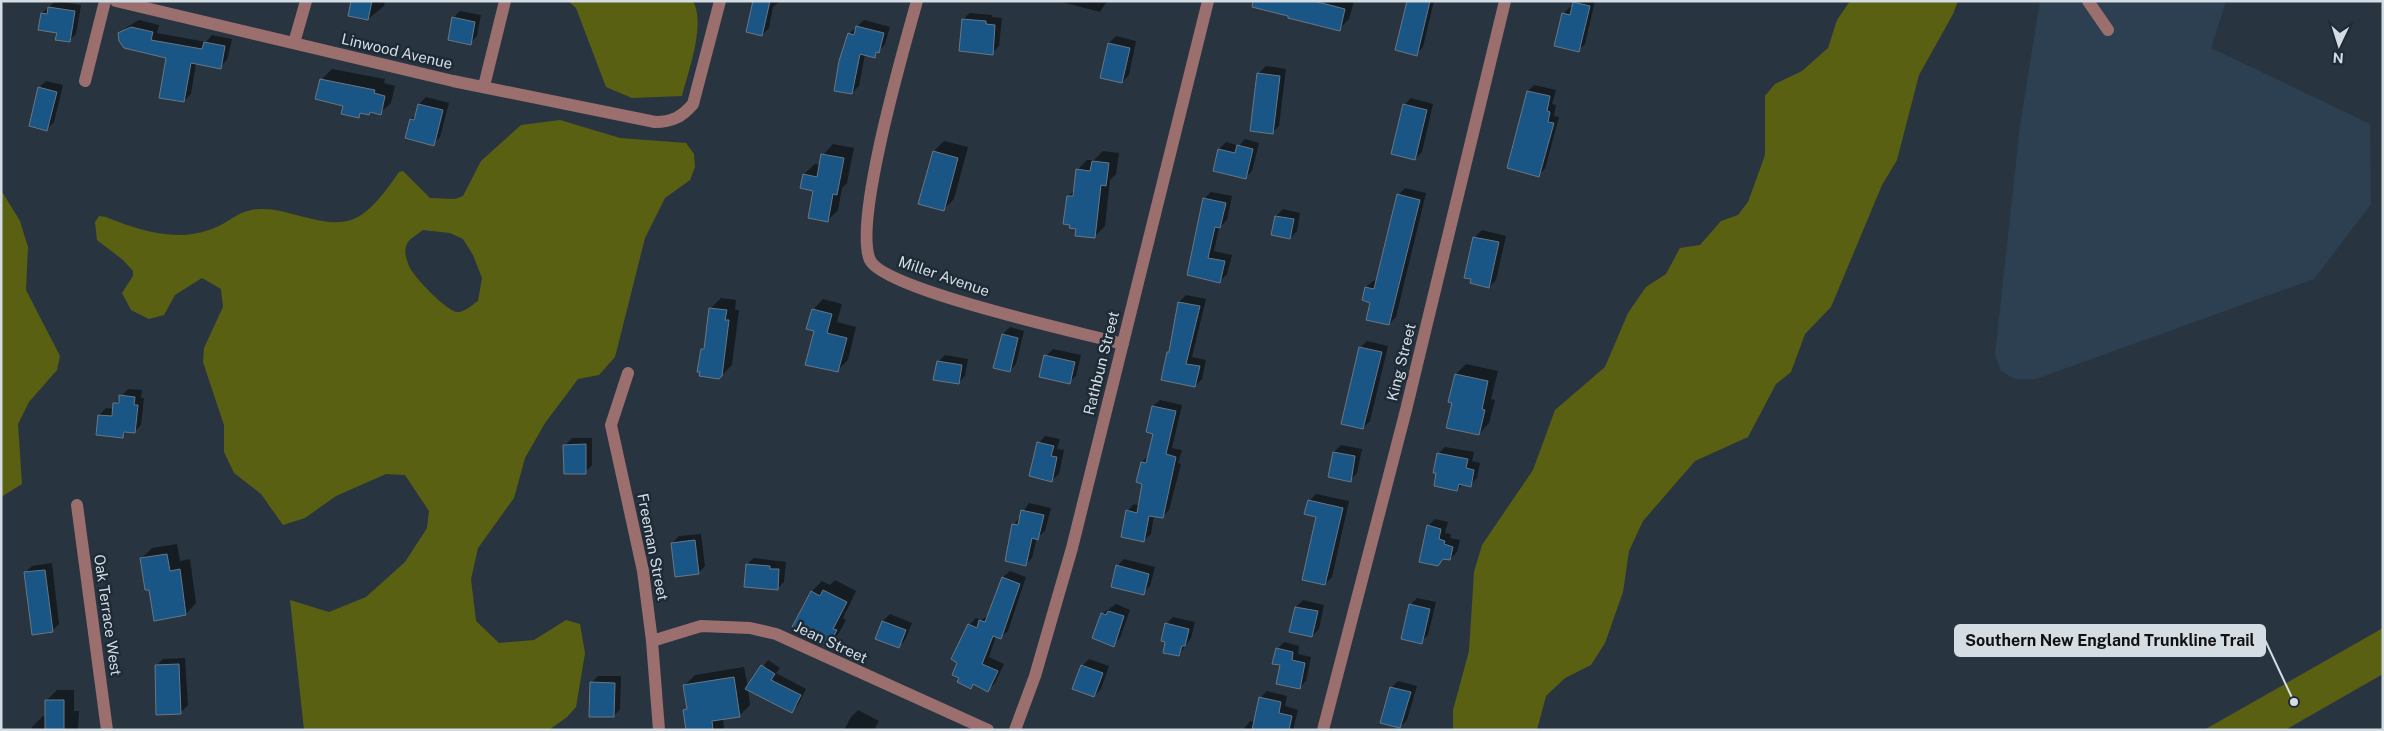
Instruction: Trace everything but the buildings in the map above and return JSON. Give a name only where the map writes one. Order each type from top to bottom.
[{"type":"street","points":[[85,81],[105,1]]},
{"type":"street","name":"Linwood Avenue","points":[[116,1],[453,81],[644,121],[672,120],[687,111],[697,96],[720,1]]},
{"type":"street","points":[[294,43],[306,1]]},
{"type":"street","points":[[484,86],[505,1]]},
{"type":"street","name":"Miller Avenue","points":[[917,1],[896,80],[868,207],[867,246],[870,260],[879,270],[895,278],[972,304],[1123,344]]},
{"type":"street","name":"Rathbun Street","points":[[1015,730],[1035,676],[1072,548],[1208,1]]},
{"type":"street","name":"King Street","points":[[1323,730],[1406,410],[1505,1]]},
{"type":"street","points":[[2088,1],[2108,30]]},
{"type":"street","name":"Freeman Street","points":[[628,373],[611,425],[643,571],[652,641],[659,730]]},
{"type":"street","name":"Oak Terrace West","points":[[77,505],[107,730]]},
{"type":"street","name":"Jean Street","points":[[652,641],[701,626],[750,628],[776,634],[988,730]]},
{"type":"shaded area","points":[[2040,1],[2226,1],[2211,48],[2370,124],[2371,204],[2314,279],[2036,379],[2015,379],[2001,371],[1995,355],[2020,126]]},
{"type":"green space","points":[[568,1],[693,1],[697,11],[697,35],[682,96],[632,98],[606,87],[576,8]]},
{"type":"green space","points":[[1850,1],[1958,1],[1953,14],[1919,75],[1897,160],[1882,185],[1831,307],[1805,334],[1791,372],[1776,384],[1748,437],[1695,461],[1643,521],[1629,551],[1623,592],[1605,643],[1591,665],[1565,678],[1546,696],[1537,730],[1453,730],[1453,710],[1469,651],[1474,572],[1482,545],[1533,470],[1555,410],[1605,367],[1628,313],[1646,287],[1666,274],[1680,248],[1700,245],[1721,221],[1738,215],[1748,202],[1765,155],[1765,96],[1775,84],[1802,71],[1828,48],[1837,20]]},
{"type":"green space","points":[[560,120],[620,138],[686,143],[694,154],[695,167],[690,180],[665,198],[645,238],[615,357],[599,375],[578,379],[545,423],[525,458],[514,498],[478,548],[471,579],[476,621],[499,643],[534,640],[566,620],[580,624],[585,653],[576,707],[567,717],[549,730],[304,730],[290,600],[329,612],[366,597],[405,562],[427,528],[429,511],[405,475],[386,474],[336,496],[305,518],[283,525],[261,494],[234,473],[224,452],[224,425],[203,362],[204,348],[223,307],[221,289],[202,278],[175,295],[164,315],[149,319],[131,310],[122,293],[133,276],[133,271],[123,260],[97,240],[95,222],[99,216],[106,217],[144,230],[170,235],[183,235],[209,230],[246,211],[261,209],[330,222],[341,222],[351,220],[365,212],[378,200],[399,172],[403,171],[430,198],[455,199],[463,196],[481,161],[521,125]],"holes":[[[423,230],[450,233],[463,239],[473,255],[482,278],[478,301],[461,312],[453,311],[447,307],[425,287],[410,268],[405,249],[407,243]]]},
{"type":"green space","points":[[1,190],[20,221],[28,247],[26,290],[60,356],[57,370],[29,402],[18,424],[22,484],[1,497]]},
{"type":"green space","points":[[2383,628],[2383,674],[2285,730],[2204,730]]},
{"type":"place","name":"Southern New England Trunkline Trail","points":[[2294,702]]}]
